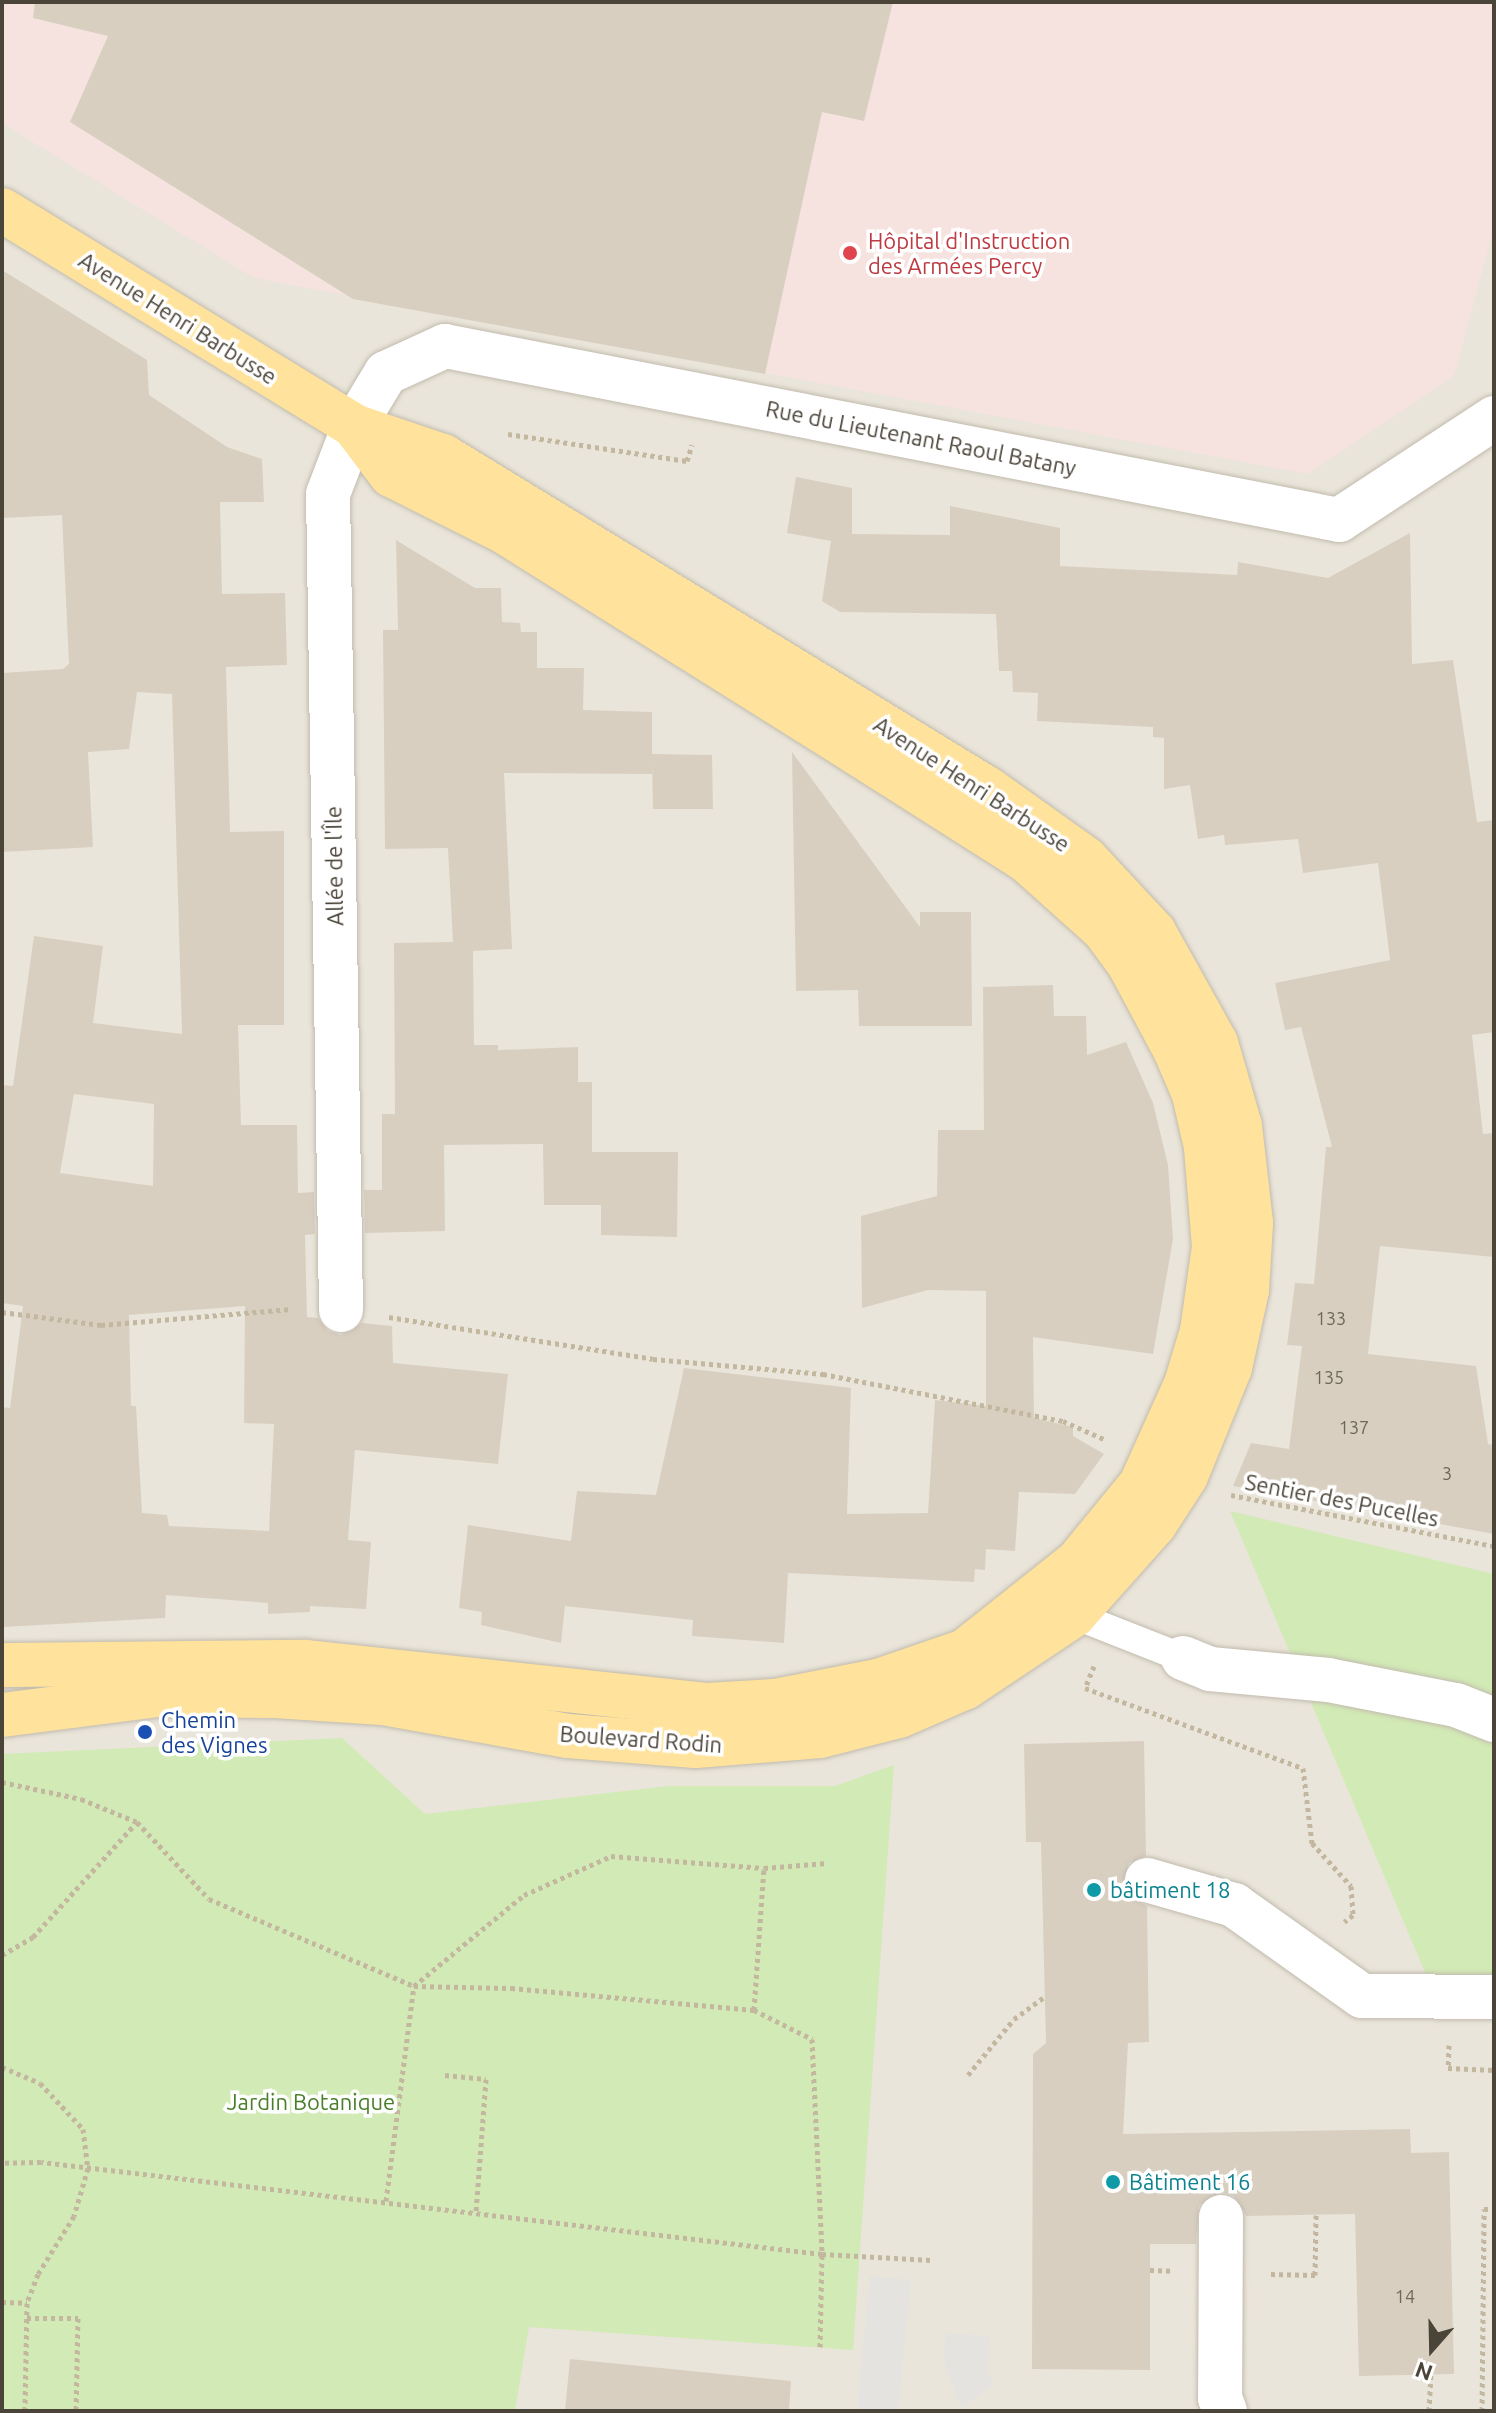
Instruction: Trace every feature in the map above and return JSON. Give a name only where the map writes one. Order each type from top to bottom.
[{"type":"main road","name":"Avenue Henri Barbusse","points":[[2,210],[354,426],[443,456],[988,789],[1086,859],[1154,932],[1216,1043],[1240,1126],[1250,1197],[1241,1323],[1219,1398],[1170,1469]]},
{"type":"main road","name":"Boulevard Rodin","points":[[2,1715],[158,1695],[275,1696],[382,1703],[606,1741],[763,1744],[862,1729],[923,1707],[966,1687],[1074,1615],[1136,1549],[1170,1469]]},
{"type":"main road","name":"Boulevard Rodin","points":[[2,1665],[305,1662],[708,1705],[775,1701],[878,1681],[965,1651],[1078,1561],[1170,1469]]},
{"type":"street","name":"Rue du Lieutenant Raoul Batany","points":[[354,426],[386,373],[445,346],[1339,520],[1493,426]]},
{"type":"street","name":"Allée de l'Île","points":[[341,1310],[328,494],[354,426]]},
{"type":"street","points":[[1183,1658],[1210,1669],[1357,1685],[1456,1705],[1494,1720]]},
{"type":"street","points":[[1147,1880],[1234,1905],[1362,1996],[1494,1997]]},
{"type":"street","points":[[1221,2217],[1220,2398],[1225,2411]]},
{"type":"lane","points":[[1074,1615],[1183,1658]]},
{"type":"path","points":[[493,431],[687,461],[709,397]]},
{"type":"path","points":[[2,1312],[101,1325],[274,1308],[341,1310],[653,1359],[823,1374],[1063,1421]]},
{"type":"path","name":"Sentier des Pucelles","points":[[1170,1469],[1234,1496],[1494,1546]]},
{"type":"path","points":[[1085,1688],[1303,1768],[1312,1843],[1351,1886],[1353,1915],[1299,1951]]},
{"type":"path","points":[[2,1782],[81,1799],[137,1822],[209,1899],[414,1986],[511,1988],[754,2010],[812,2039],[822,2254],[820,2347]]},
{"type":"path","points":[[2,1955],[33,1937],[137,1822]]},
{"type":"path","points":[[386,2201],[414,1986],[524,1895],[611,1856],[764,1868],[827,1863]]},
{"type":"path","points":[[754,2010],[764,1868]]},
{"type":"path","points":[[968,2075],[1014,2019],[1043,1998]]},
{"type":"path","points":[[2,2067],[40,2083],[83,2129],[88,2168],[74,2216],[38,2274],[27,2303],[25,2411]]},
{"type":"path","points":[[1448,2068],[1494,2070]]},
{"type":"path","points":[[445,2075],[486,2079],[476,2211]]},
{"type":"path","points":[[2,2163],[88,2168],[386,2201],[822,2254],[931,2260]]},
{"type":"path","points":[[1482,2411],[1484,2209],[1494,2209]]},
{"type":"path","points":[[1221,2273],[1315,2275],[1316,2215]]},
{"type":"path","points":[[2,2302],[27,2303]]},
{"type":"path","points":[[27,2318],[78,2318],[76,2411]]},
{"type":"path","points":[[1429,2411],[1431,2375]]},
{"type":"shaded area","points":[[2,2],[1494,2],[1494,2411],[2,2411]]},
{"type":"shaded area","name":"Hôpital d'Instruction des Armées Percy","points":[[2,2],[1494,2],[1494,227],[1454,376],[1308,474],[254,278],[2,123]]},
{"type":"shaded area","points":[[870,2276],[911,2280],[898,2411],[857,2411]]},
{"type":"shaded area","points":[[945,2333],[989,2336],[987,2371],[994,2385],[961,2408],[944,2361]]},
{"type":"green space","points":[[1230,1511],[1494,1574],[1494,1979],[1435,1996]]},
{"type":"green space","name":"Jardin Botanique","points":[[342,1738],[425,1814],[668,1786],[835,1786],[894,1765],[853,2350],[529,2327],[515,2411],[2,2411],[2,1754]]},
{"type":"building","points":[[35,2],[893,2],[864,121],[822,112],[765,374],[353,299],[70,122],[108,36],[33,18]]},
{"type":"building","points":[[2,270],[147,360],[149,395],[227,447],[262,459],[264,502],[220,502],[222,594],[285,593],[287,665],[226,667],[230,832],[284,831],[284,1025],[238,1025],[241,1125],[297,1125],[298,1193],[314,1192],[315,1234],[305,1235],[307,1317],[318,1318],[328,1331],[341,1335],[362,1323],[392,1326],[393,1363],[508,1374],[498,1464],[355,1450],[348,1540],[371,1542],[366,1609],[310,1606],[310,1612],[268,1614],[268,1603],[166,1595],[165,1618],[4,1627],[2,1407],[10,1408],[23,1306],[2,1303],[2,1085],[13,1086],[34,936],[103,946],[93,1023],[182,1034],[172,694],[137,692],[129,749],[88,752],[93,847],[2,852],[2,673],[63,669],[69,664],[62,515],[2,518]],"holes":[[[74,1094],[154,1104],[153,1186],[60,1173]],[[245,1306],[244,1423],[274,1424],[269,1531],[169,1526],[167,1515],[142,1513],[136,1406],[131,1406],[129,1315]]]},
{"type":"building","points":[[796,477],[852,488],[852,534],[950,535],[950,506],[1060,528],[1060,566],[1237,575],[1238,562],[1328,578],[1410,533],[1412,664],[1453,660],[1477,822],[1494,820],[1494,1032],[1472,1035],[1483,1134],[1494,1133],[1494,1257],[1380,1246],[1368,1354],[1476,1366],[1488,1444],[1494,1445],[1494,1534],[1233,1486],[1251,1443],[1289,1449],[1302,1346],[1287,1345],[1295,1283],[1314,1284],[1326,1147],[1332,1147],[1301,1027],[1285,1030],[1275,983],[1390,960],[1378,863],[1303,873],[1298,839],[1225,845],[1224,835],[1198,839],[1190,785],[1164,789],[1164,738],[1153,737],[1153,727],[1037,721],[1038,693],[1013,692],[1012,671],[999,671],[996,614],[840,612],[822,601],[831,541],[787,533]]},
{"type":"building","points":[[396,540],[475,588],[501,588],[502,622],[520,623],[521,632],[537,632],[537,668],[584,668],[583,710],[652,712],[652,754],[712,755],[713,809],[653,809],[652,761],[652,774],[504,773],[512,949],[473,951],[474,1045],[498,1045],[498,1050],[578,1047],[578,1082],[592,1082],[592,1152],[678,1152],[677,1237],[601,1235],[601,1205],[544,1205],[543,1144],[444,1145],[445,1231],[365,1233],[364,1190],[382,1190],[382,1114],[395,1114],[394,943],[453,942],[448,848],[385,849],[383,630],[398,630]]},
{"type":"building","points":[[792,752],[920,927],[920,912],[971,912],[972,1026],[859,1026],[858,990],[796,991]]},
{"type":"building","points":[[1053,985],[1054,1016],[1086,1016],[1087,1055],[1126,1042],[1153,1103],[1168,1165],[1173,1239],[1153,1354],[1033,1337],[1034,1418],[1073,1427],[1073,1436],[1104,1454],[1075,1494],[1019,1492],[1015,1551],[986,1549],[985,1570],[975,1569],[974,1582],[788,1573],[784,1643],[692,1636],[693,1620],[565,1606],[561,1643],[481,1625],[482,1612],[459,1608],[468,1525],[571,1541],[577,1491],[656,1495],[684,1368],[851,1388],[847,1514],[928,1513],[935,1400],[986,1406],[986,1291],[928,1290],[862,1308],[861,1216],[937,1196],[938,1130],[984,1130],[983,987]]},
{"type":"building","points":[[1144,1741],[1146,1856],[1129,1863],[1123,1885],[1130,1898],[1147,1906],[1149,2042],[1128,2043],[1123,2134],[1410,2129],[1411,2153],[1449,2152],[1454,2374],[1359,2376],[1355,2214],[1246,2216],[1234,2196],[1222,2192],[1199,2205],[1196,2244],[1150,2244],[1150,2370],[1032,2369],[1033,2054],[1046,2043],[1041,1842],[1026,1842],[1024,1744]]},
{"type":"building","points":[[570,2359],[791,2381],[789,2411],[565,2411]]},
{"type":"place","name":"Hôpital d'Instruction des Armées Percy","points":[[850,253]]},
{"type":"place","name":"Chemin des Vignes","points":[[145,1732]]},
{"type":"place","name":"bâtiment 18","points":[[1094,1890]]},
{"type":"place","name":"Bâtiment 16","points":[[1113,2182]]}]
